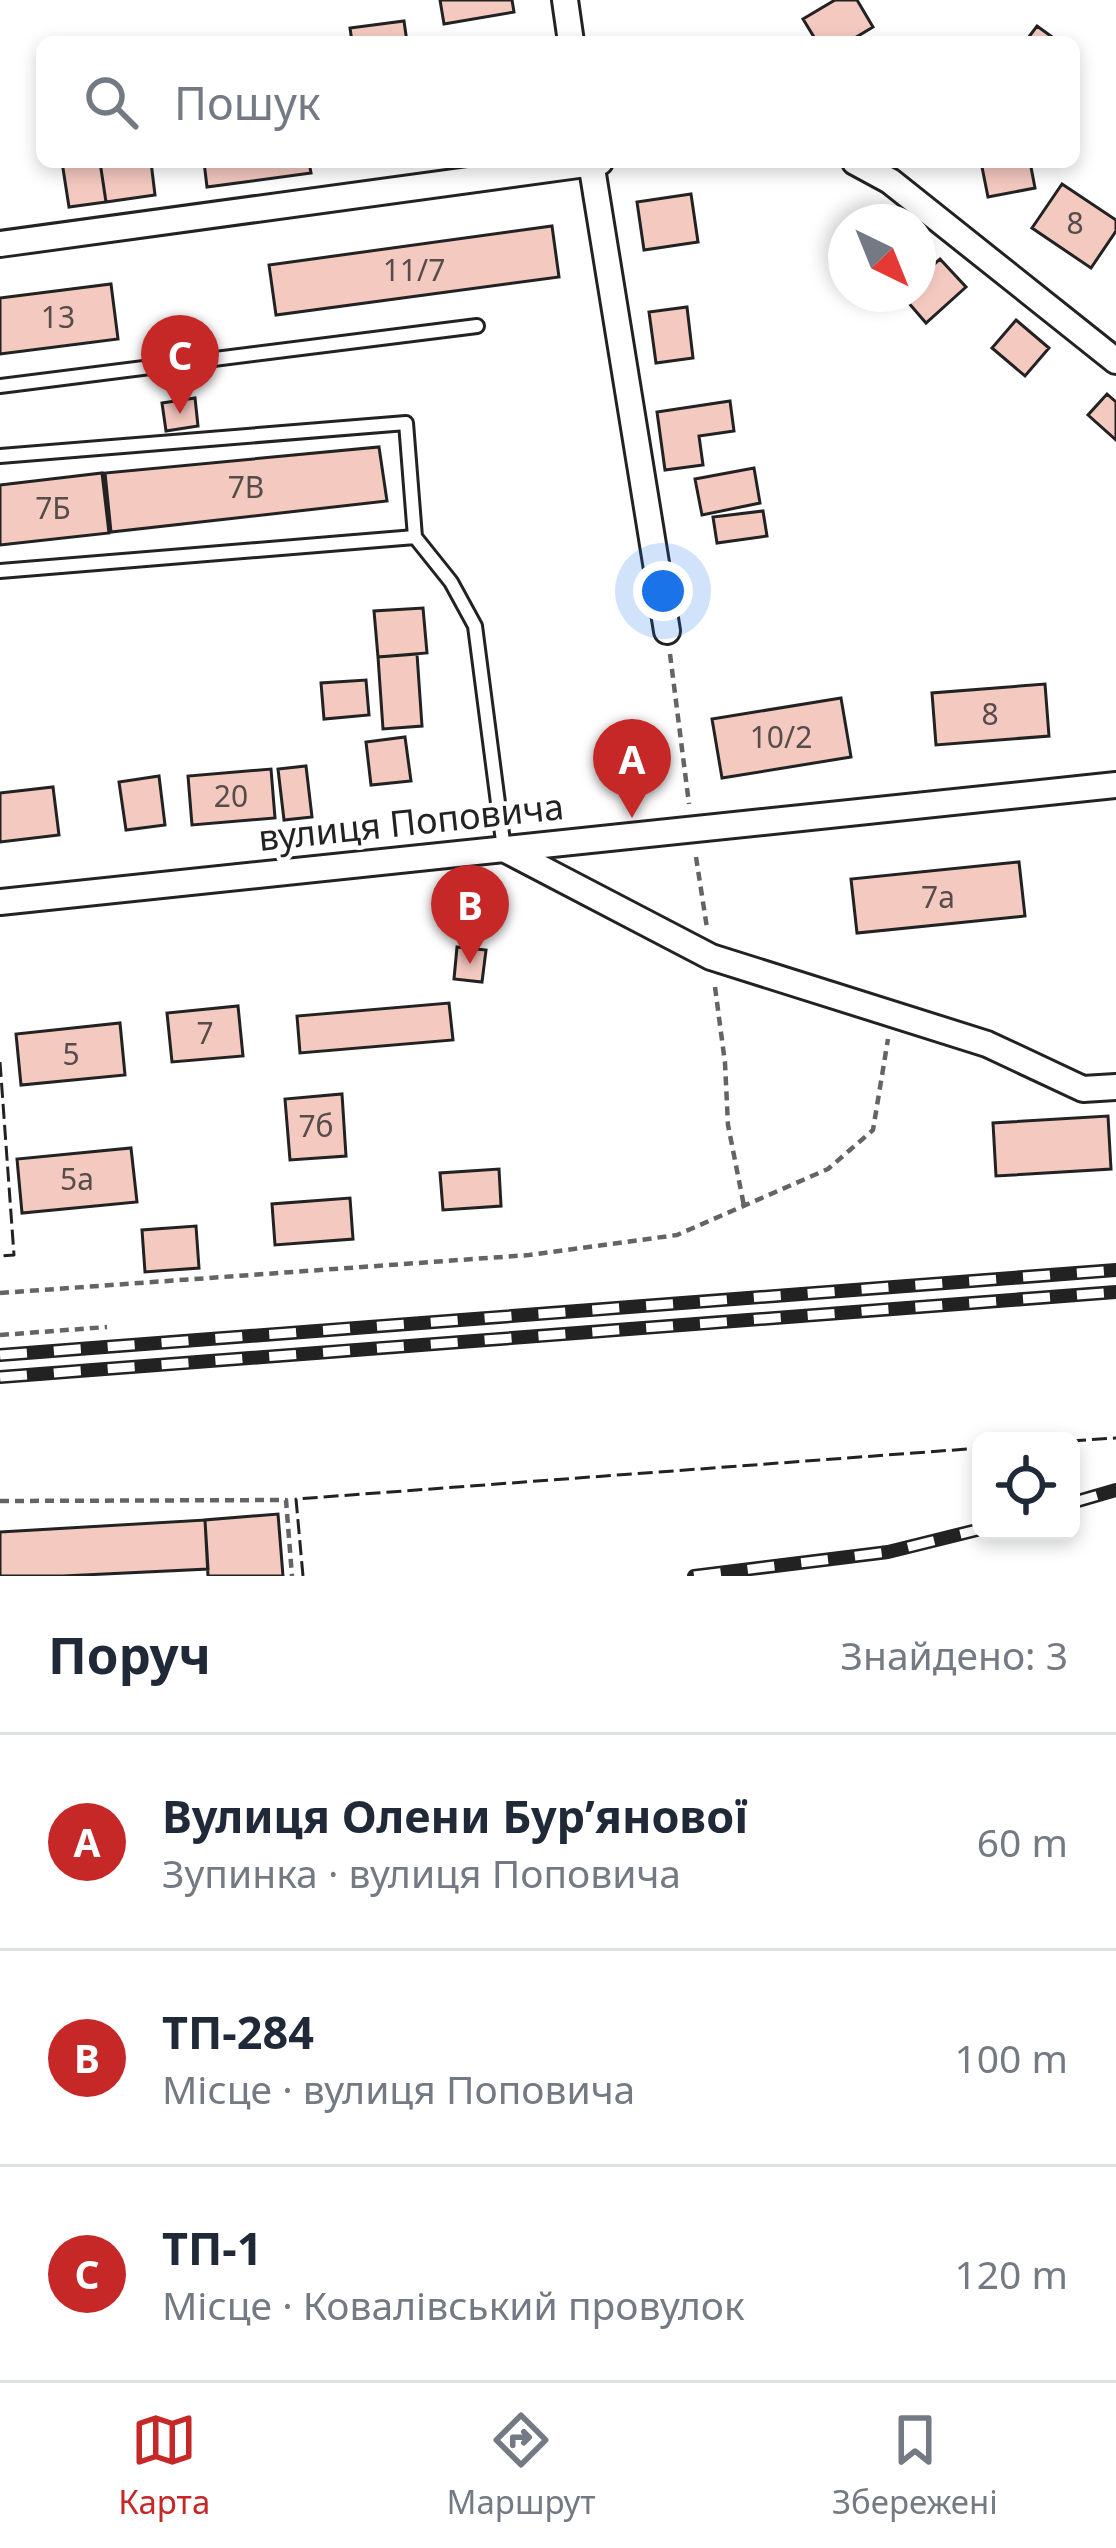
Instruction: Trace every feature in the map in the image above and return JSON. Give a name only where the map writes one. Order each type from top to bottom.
[{"type":"street","points":[[565,0],[571,36]]},
{"type":"street","points":[[0,244],[548,168]]},
{"type":"street","points":[[592,168],[667,631]]},
{"type":"street","points":[[866,168],[890,181],[1116,361]]},
{"type":"street","name":"вулиця Поповича","points":[[0,902],[1116,784]]},
{"type":"street","points":[[504,849],[711,957],[987,1044],[1083,1089],[1116,1087]]},
{"type":"lane","points":[[0,386],[477,326]]},
{"type":"lane","points":[[0,456],[406,423],[415,537],[451,582],[475,626],[504,849]]},
{"type":"lane","points":[[0,572],[415,537]]},
{"type":"path","points":[[667,631],[692,829]]},
{"type":"path","points":[[0,1293],[529,1255],[677,1235],[828,1169],[873,1130],[888,1040],[879,1010]]},
{"type":"path","points":[[725,1063],[728,1126],[744,1206]]},
{"type":"path","points":[[0,1335],[107,1327]]},
{"type":"path","points":[[0,1501],[286,1500],[292,1576]]},
{"type":"building","points":[[440,0],[512,0],[514,12],[444,24]]},
{"type":"building","points":[[835,0],[857,0],[873,27],[858,36],[813,36],[803,19]]},
{"type":"building","points":[[404,21],[406,36],[351,36],[350,28]]},
{"type":"building","points":[[1037,26],[1051,36],[1030,36]]},
{"type":"building","points":[[63,168],[101,168],[106,202],[69,207]]},
{"type":"building","points":[[101,168],[152,168],[155,195],[106,202]]},
{"type":"building","points":[[205,168],[310,168],[311,173],[207,187]]},
{"type":"building","points":[[982,168],[1031,168],[1035,188],[988,197]]},
{"type":"building","points":[[1062,184],[1116,220],[1116,231],[1091,268],[1032,228]]},
{"type":"building","points":[[691,194],[698,242],[644,250],[637,202]]},
{"type":"building","points":[[552,226],[559,277],[276,315],[269,265]]},
{"type":"building","points":[[940,259],[966,287],[926,323],[917,312],[936,312],[936,262]]},
{"type":"building","points":[[111,284],[118,339],[0,354],[0,298]]},
{"type":"building","points":[[687,307],[693,358],[656,363],[649,312]]},
{"type":"building","points":[[1016,320],[1049,348],[1025,376],[992,348]]},
{"type":"building","points":[[1107,394],[1116,402],[1116,440],[1088,415]]},
{"type":"building","points":[[195,398],[198,426],[166,431],[162,403]]},
{"type":"building","points":[[730,401],[734,431],[699,436],[703,465],[665,470],[657,412]]},
{"type":"building","points":[[379,447],[387,501],[111,532],[105,473]]},
{"type":"building","points":[[754,468],[760,503],[702,515],[695,479]]},
{"type":"building","points":[[102,473],[109,533],[0,545],[0,485]]},
{"type":"building","points":[[763,511],[767,536],[717,543],[713,517]]},
{"type":"building","points":[[423,608],[427,653],[378,657],[374,611]]},
{"type":"building","points":[[417,654],[422,726],[383,729],[378,657]]},
{"type":"building","points":[[366,680],[369,715],[324,719],[321,683]]},
{"type":"building","points":[[1045,684],[1049,736],[936,745],[932,693]]},
{"type":"building","points":[[841,698],[851,757],[722,778],[712,719]]},
{"type":"building","points":[[405,737],[411,781],[371,785],[366,742]]},
{"type":"building","points":[[306,766],[312,817],[284,820],[278,769]]},
{"type":"building","points":[[271,769],[275,818],[192,825],[188,776]]},
{"type":"building","points":[[159,776],[165,825],[126,830],[119,782]]},
{"type":"building","points":[[53,787],[59,835],[0,842],[0,793]]},
{"type":"building","points":[[1019,862],[1025,916],[857,933],[851,879]]},
{"type":"building","points":[[457,947],[486,950],[482,982],[454,979]]},
{"type":"building","points":[[449,1003],[453,1040],[300,1053],[297,1016]]},
{"type":"building","points":[[238,1006],[243,1056],[172,1062],[167,1013]]},
{"type":"building","points":[[120,1023],[125,1075],[21,1085],[16,1034]]},
{"type":"building","points":[[342,1094],[346,1156],[290,1160],[285,1099]]},
{"type":"building","points":[[1108,1116],[1111,1169],[996,1176],[993,1123]]},
{"type":"building","points":[[131,1148],[137,1202],[22,1213],[17,1159]]},
{"type":"building","points":[[499,1169],[501,1206],[443,1210],[440,1173]]},
{"type":"building","points":[[350,1198],[353,1239],[275,1245],[272,1204]]},
{"type":"building","points":[[196,1226],[199,1268],[145,1272],[142,1230]]},
{"type":"building","points":[[278,1514],[283,1576],[208,1576],[205,1520]]},
{"type":"building","points":[[205,1520],[208,1569],[0,1576],[0,1532]]},
{"type":"railway","points":[[0,1355],[1116,1270]]},
{"type":"railway","points":[[0,1377],[1116,1292]]},
{"type":"railway","points":[[1080,1500],[1116,1490]]},
{"type":"railway","points":[[694,1576],[888,1552],[972,1531]]},
{"type":"fence","points":[[0,1062],[14,1255],[0,1256]]},
{"type":"fence","points":[[1080,1440],[1116,1438]]},
{"type":"fence","points":[[303,1576],[296,1499],[972,1449]]},
{"type":"place","name":"ТП-1","points":[[180,414]]},
{"type":"place","name":"Вулиця Олени Бур’янової","points":[[632,818]]},
{"type":"place","name":"ТП-284","points":[[470,964]]}]
